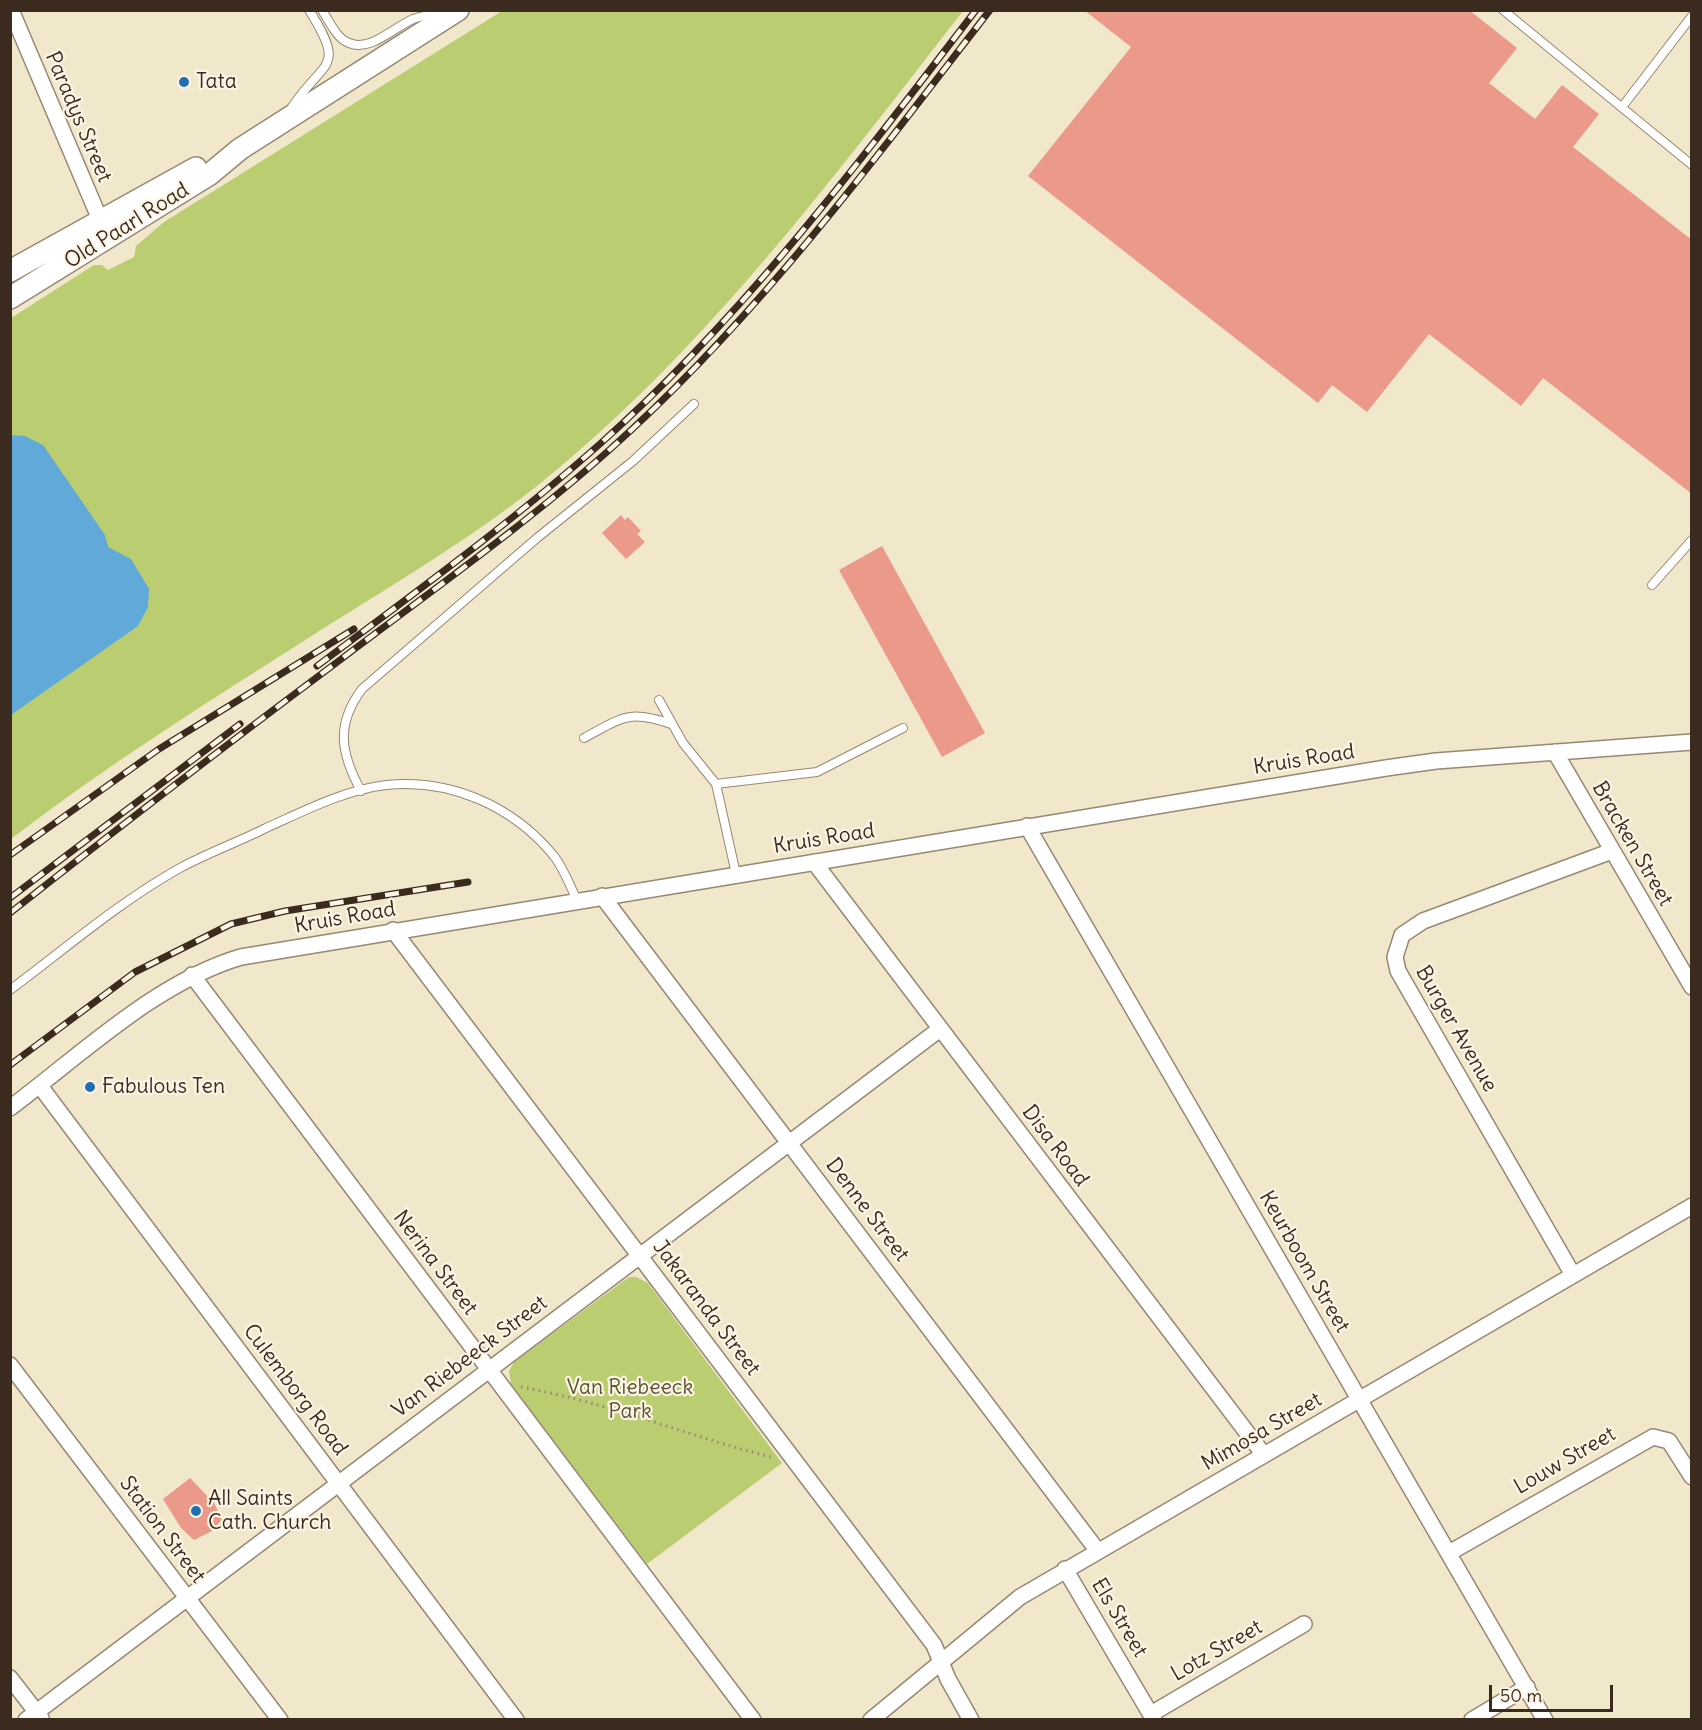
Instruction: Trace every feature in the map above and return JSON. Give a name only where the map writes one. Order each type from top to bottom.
[{"type":"main road","name":"Old Paarl Road","points":[[10,298],[104,229],[200,165],[240,149],[458,10]]},
{"type":"main road","name":"Old Paarl Road","points":[[10,271],[104,229]]},
{"type":"street","name":"Paradys Street","points":[[11,10],[104,229]]},
{"type":"street","name":"Kruis Road","points":[[10,1108],[152,1000],[192,975],[241,957],[393,930],[1406,765],[1692,742]]},
{"type":"street","name":"Bracken Street","points":[[1555,752],[1692,987]]},
{"type":"street","name":"Keurboom Street","points":[[1027,826],[1545,1719]]},
{"type":"street","name":"Burger Avenue","points":[[1573,1275],[1398,970],[1395,957],[1402,935],[1423,921],[1612,851]]},
{"type":"street","name":"Disa Road","points":[[814,862],[1264,1455]]},
{"type":"street","name":"Denne Street","points":[[603,896],[1097,1550]]},
{"type":"street","name":"Jakaranda Street","points":[[393,930],[934,1646],[971,1719]]},
{"type":"street","name":"Nerina Street","points":[[192,975],[753,1719]]},
{"type":"street","name":"Van Riebeeck Street","points":[[35,1717],[187,1598],[940,1029]]},
{"type":"street","name":"Culemborg Road","points":[[40,1086],[516,1719]]},
{"type":"street","name":"Mimosa Street","points":[[871,1719],[1020,1597],[1097,1550],[1692,1206]]},
{"type":"street","name":"Station Street","points":[[10,1365],[280,1719]]},
{"type":"street","name":"Louw Street","points":[[1449,1553],[1653,1437],[1669,1442],[1692,1477]]},
{"type":"street","name":"Els Street","points":[[1065,1569],[1153,1717]]},
{"type":"street","name":"Lotz Street","points":[[1153,1717],[1304,1624]]},
{"type":"street","points":[[10,1678],[35,1717]]},
{"type":"street","points":[[1472,1719],[1527,1687]]},
{"type":"lane","points":[[281,123],[307,85],[322,72],[331,50],[327,38],[309,10]]},
{"type":"lane","points":[[322,10],[339,36],[348,43],[358,45],[372,43],[412,19],[443,10]]},
{"type":"lane","points":[[1509,12],[1692,165]]},
{"type":"lane","points":[[1622,107],[1692,16]]},
{"type":"lane","points":[[361,791],[346,761],[344,729],[351,705],[362,689],[537,538],[633,461],[694,404]]},
{"type":"lane","points":[[1652,585],[1692,540]]},
{"type":"lane","points":[[659,700],[671,724],[716,784],[736,874]]},
{"type":"lane","points":[[584,738],[624,717],[633,715],[643,715],[671,724]]},
{"type":"lane","points":[[716,784],[817,772],[903,728]]},
{"type":"lane","points":[[10,990],[118,908],[180,868],[315,806],[384,786],[427,785],[478,798],[519,823],[538,838],[555,857],[577,900]]},
{"type":"path","points":[[500,1383],[606,1406],[710,1442],[796,1464]]},
{"type":"green space","points":[[502,11],[963,11],[815,200],[764,261],[656,379],[598,434],[537,486],[483,526],[160,734],[84,785],[11,839],[11,318],[94,265],[102,265],[108,270],[134,257],[136,246],[164,222]]},
{"type":"green space","name":"Van Riebeeck Park","points":[[629,1277],[636,1277],[648,1283],[782,1463],[647,1564],[511,1384],[509,1371],[514,1362]]},
{"type":"water","points":[[11,435],[25,436],[43,445],[105,535],[108,547],[131,559],[149,589],[148,607],[138,626],[11,715]]},
{"type":"building","points":[[1084,10],[1469,10],[1517,48],[1489,83],[1535,119],[1562,85],[1599,114],[1573,147],[1692,240],[1692,494],[1543,378],[1521,406],[1429,334],[1367,412],[1332,385],[1318,403],[1028,176],[1131,47]]},
{"type":"building","points":[[621,515],[625,520],[628,517],[641,531],[637,534],[645,542],[626,559],[602,533]]},
{"type":"building","points":[[882,546],[985,733],[942,757],[839,570]]},
{"type":"building","name":"All Saints Cath. Church","points":[[190,1478],[214,1503],[222,1520],[210,1532],[194,1540],[181,1528],[163,1499]]},
{"type":"railway","points":[[317,666],[461,558],[567,473],[653,394],[704,343],[799,236],[976,10]]},
{"type":"railway","points":[[10,913],[507,534],[607,452],[712,350],[761,296],[855,184],[990,10]]},
{"type":"railway","points":[[10,855],[159,749],[354,629]]},
{"type":"railway","points":[[10,898],[240,724]]},
{"type":"railway","points":[[10,1065],[135,972],[231,924],[285,911],[468,882]]},
{"type":"place","name":"Tata","points":[[184,82]]},
{"type":"place","name":"Fabulous Ten","points":[[90,1087]]},
{"type":"place","name":"All Saints Cath. Church","points":[[196,1511]]}]
